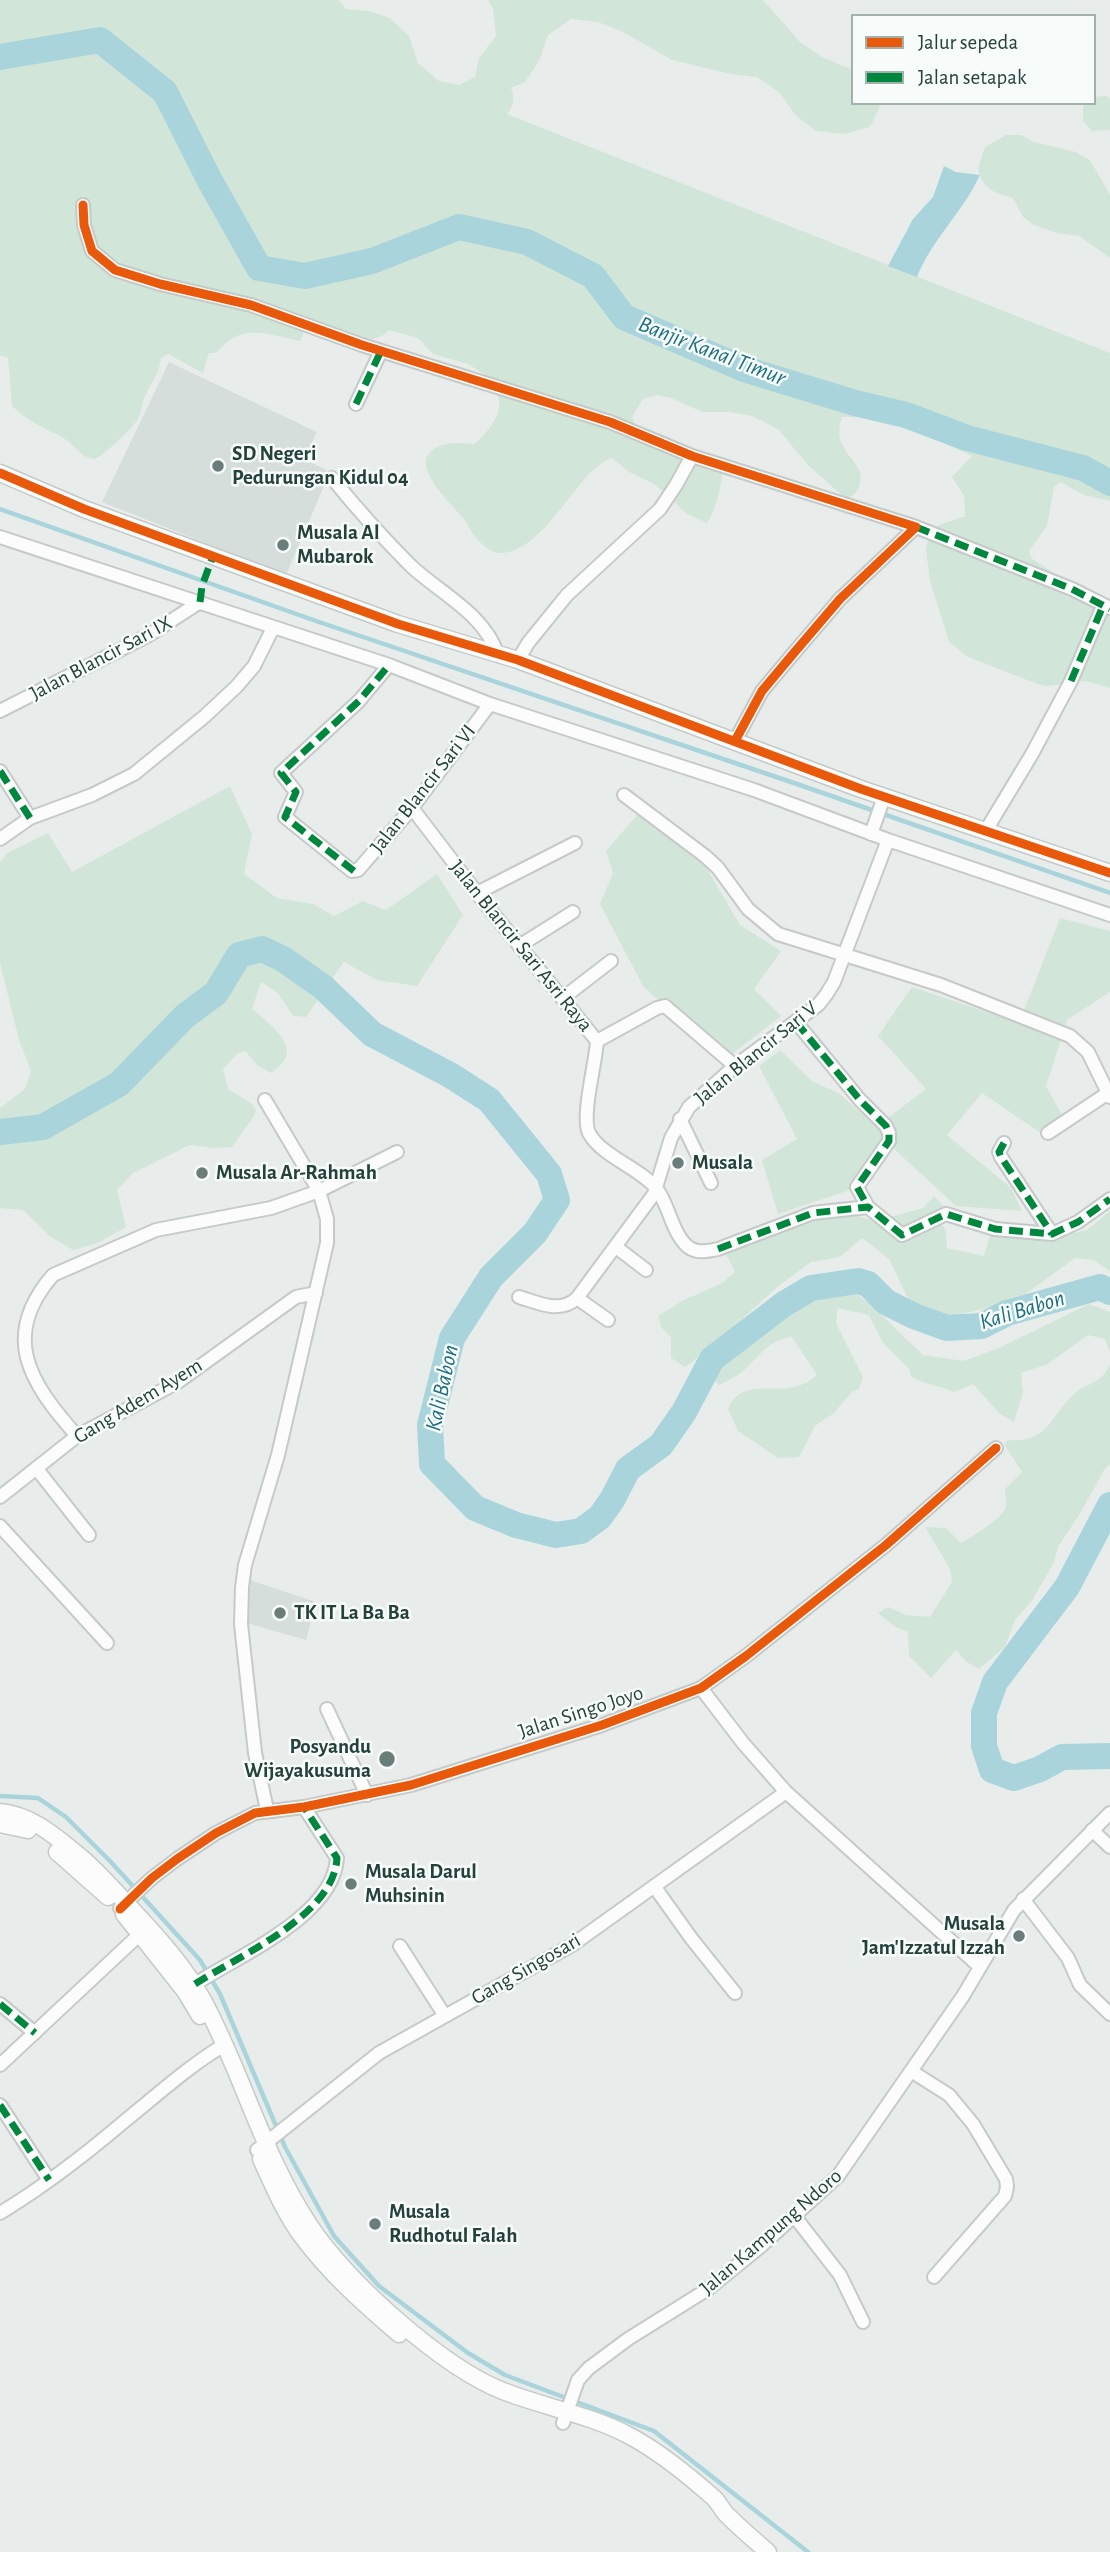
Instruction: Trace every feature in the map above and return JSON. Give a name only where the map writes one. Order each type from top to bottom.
[{"type":"main road","points":[[0,473],[84,509],[398,624],[518,660],[861,789],[882,801],[1110,873]]},
{"type":"main road","points":[[0,1812],[33,1822],[99,1871],[196,1983],[220,2048],[264,2144],[283,2206],[300,2234],[323,2263],[373,2313],[405,2340],[467,2384],[495,2400],[566,2415],[625,2445],[664,2470],[711,2506],[724,2512],[768,2552]]},
{"type":"main road","points":[[0,1824],[21,1828],[46,1842],[91,1880],[127,1902],[140,1934],[185,1991],[220,2048]]},
{"type":"street","points":[[83,205],[84,225],[92,251],[116,270],[160,284],[251,305],[381,351],[610,422],[692,456],[916,527],[1072,589],[1107,607],[1032,754],[985,832]]},
{"type":"street","points":[[356,404],[381,351]]},
{"type":"street","points":[[518,660],[528,643],[568,595],[660,509],[677,485],[692,456]]},
{"type":"street","points":[[332,478],[365,519],[413,568],[480,624],[497,653]]},
{"type":"street","points":[[735,741],[762,691],[840,599],[916,527]]},
{"type":"street","points":[[0,537],[389,665],[490,704],[754,790],[888,840],[1110,915]]},
{"type":"street","name":"Jalan Blancir Sari IX","points":[[0,711],[149,635],[200,601]]},
{"type":"street","points":[[0,839],[30,818],[93,795],[134,774],[237,686],[254,666],[273,628]]},
{"type":"street","name":"Jalan Blancir Sari VI","points":[[389,665],[359,701],[281,773],[296,792],[285,817],[354,871],[358,870],[412,808],[490,704]]},
{"type":"street","points":[[0,771],[30,818]]},
{"type":"street","points":[[624,795],[705,856],[718,868],[748,909],[778,934],[941,985],[1070,1036],[1088,1052],[1109,1095],[1048,1133]]},
{"type":"street","points":[[871,834],[882,801]]},
{"type":"street","name":"Jalan Blancir Sari Asri Raya","points":[[412,808],[597,1041],[587,1111],[589,1132],[603,1148],[656,1188]]},
{"type":"street","name":"Jalan Blancir Sari V","points":[[577,1298],[645,1208],[656,1188],[667,1149],[680,1119],[705,1091],[818,1005],[826,995],[834,982],[888,840]]},
{"type":"street","points":[[477,893],[575,843]]},
{"type":"street","points":[[519,946],[573,912]]},
{"type":"street","points":[[563,998],[611,961]]},
{"type":"street","points":[[597,1041],[657,1008],[666,1006],[735,1066]]},
{"type":"street","points":[[796,1022],[860,1100],[886,1126],[889,1141],[857,1187],[868,1207],[902,1235],[946,1214],[995,1229],[1052,1234],[1078,1222],[1110,1199]]},
{"type":"street","points":[[265,1100],[319,1191],[327,1219],[327,1243],[316,1293],[278,1455],[245,1565],[241,1595],[241,1624],[256,1753],[267,1810]]},
{"type":"street","points":[[680,1119],[711,1183]]},
{"type":"street","points":[[1004,1143],[999,1152],[1001,1157],[1052,1234]]},
{"type":"street","points":[[76,1436],[33,1382],[16,1340],[22,1313],[41,1286],[53,1275],[156,1230],[271,1208],[319,1191],[397,1152]]},
{"type":"street","points":[[656,1188],[685,1244],[702,1251],[718,1249],[813,1213],[868,1207]]},
{"type":"street","points":[[616,1247],[646,1270]]},
{"type":"street","name":"Gang Adem Ayem","points":[[0,1497],[76,1436],[178,1382],[296,1297],[316,1293]]},
{"type":"street","points":[[519,1297],[559,1307],[567,1306],[577,1298],[608,1320]]},
{"type":"street","name":"Jalan Singo Joyo","points":[[127,1902],[152,1878],[236,1821],[267,1810],[304,1807],[411,1785],[603,1725],[701,1688],[746,1656],[886,1545],[996,1448]]},
{"type":"street","points":[[36,1468],[89,1535]]},
{"type":"street","points":[[0,1526],[107,1643]]},
{"type":"street","points":[[701,1688],[743,1744],[786,1792],[979,1966]]},
{"type":"street","points":[[327,1709],[367,1795]]},
{"type":"street","name":"Gang Singosari","points":[[264,2144],[379,2053],[572,1945],[786,1792]]},
{"type":"street","points":[[196,1983],[309,1913],[330,1882],[336,1865],[335,1853],[304,1807]]},
{"type":"street","name":"Jalan Kampung Ndoro","points":[[566,2415],[582,2375],[602,2358],[708,2289],[795,2217],[845,2169],[963,1996],[1014,1910],[1110,1813]]},
{"type":"street","points":[[1092,1830],[1110,1847]]},
{"type":"street","points":[[654,1886],[735,1993]]},
{"type":"street","points":[[1023,1899],[1068,1958],[1080,1985],[1110,2014]]},
{"type":"street","points":[[0,2065],[140,1934]]},
{"type":"street","points":[[400,1946],[444,2015]]},
{"type":"street","points":[[0,2004],[35,2033]]},
{"type":"street","points":[[0,2213],[49,2180],[220,2048]]},
{"type":"street","points":[[911,2071],[949,2095],[973,2124],[1006,2179],[1005,2196],[934,2277]]},
{"type":"street","points":[[0,2105],[49,2180]]},
{"type":"street","points":[[795,2217],[840,2275],[863,2322]]},
{"type":"shaded area","name":"SD Negeri Pedurungan Kidul 04","points":[[169,362],[317,432],[304,459],[330,472],[286,575],[102,502]]},
{"type":"shaded area","name":"TK IT La Ba Ba","points":[[250,1580],[316,1602],[306,1640],[246,1623]]},
{"type":"green space","points":[[0,0],[339,0],[346,9],[369,11],[390,18],[409,36],[418,63],[439,81],[459,85],[475,77],[479,58],[496,36],[493,8],[488,0],[763,0],[800,42],[822,57],[851,69],[851,105],[880,107],[870,127],[844,134],[816,131],[795,115],[780,93],[757,77],[730,74],[672,60],[623,32],[598,22],[571,19],[548,35],[539,61],[525,82],[511,88],[513,102],[507,114],[1110,353],[1110,501],[1084,495],[1060,482],[1054,487],[1047,526],[1029,551],[1031,558],[1077,588],[1110,602],[1110,688],[1086,681],[1040,685],[968,657],[949,642],[930,581],[926,549],[929,535],[939,525],[965,516],[964,496],[952,477],[972,456],[902,424],[877,417],[842,417],[839,431],[841,441],[861,476],[857,491],[845,498],[807,464],[778,429],[752,416],[731,412],[703,412],[657,395],[643,399],[632,417],[637,430],[721,468],[718,496],[707,523],[687,514],[654,484],[629,472],[612,458],[599,465],[587,477],[533,539],[517,549],[496,553],[476,538],[464,519],[435,485],[426,465],[427,457],[442,445],[474,444],[488,430],[498,413],[498,395],[492,379],[468,364],[433,354],[418,338],[389,330],[381,336],[361,339],[308,323],[300,341],[255,333],[235,337],[216,353],[209,353],[203,373],[168,354],[161,358],[159,369],[135,423],[117,442],[94,459],[85,456],[67,441],[30,420],[12,406],[8,358],[0,355]]},
{"type":"green space","points":[[1107,96],[1110,99],[1110,130],[1092,131],[1083,121],[1083,107],[1096,105],[1096,97]]},
{"type":"green space","points":[[1006,135],[1021,135],[1034,142],[1076,152],[1090,160],[1110,195],[1110,258],[1079,236],[1057,233],[1034,225],[1023,217],[1013,198],[995,192],[982,181],[978,168],[985,147]]},
{"type":"green space","points":[[230,786],[252,834],[244,874],[277,898],[313,904],[334,916],[363,901],[386,910],[437,874],[463,915],[417,986],[377,980],[344,962],[306,1017],[293,1016],[278,993],[261,982],[252,1009],[281,1037],[287,1050],[286,1057],[271,1073],[258,1066],[245,1051],[238,1053],[223,1069],[228,1089],[252,1104],[256,1110],[254,1116],[232,1147],[190,1145],[133,1173],[117,1190],[126,1227],[98,1243],[73,1250],[51,1237],[23,1210],[0,1208],[0,1108],[25,1089],[31,1071],[19,1040],[0,963],[0,862],[7,853],[48,833],[72,872]]},
{"type":"green space","points":[[638,814],[706,867],[740,925],[781,951],[754,989],[781,1016],[731,1055],[700,1027],[680,1020],[643,986],[600,904],[613,873],[606,851]]},
{"type":"green space","points":[[1060,918],[1110,931],[1110,992],[1067,1020],[1046,1086],[1064,1119],[1048,1138],[982,1093],[947,1135],[1011,1188],[1022,1211],[956,1206],[893,1148],[853,1189],[778,1214],[762,1160],[797,1139],[759,1066],[780,1050],[812,1081],[840,1094],[876,1127],[926,1089],[878,1036],[912,987],[1019,1023]]},
{"type":"green space","points":[[934,1196],[944,1207],[902,1236],[871,1208],[875,1203],[887,1218],[923,1208]]},
{"type":"green space","points":[[1110,1211],[1110,1271],[1093,1260],[1075,1258],[1020,1298],[952,1316],[911,1305],[889,1259],[862,1238],[840,1257],[811,1262],[777,1287],[713,1346],[685,1367],[671,1358],[671,1337],[661,1327],[658,1316],[682,1301],[722,1283],[735,1272],[726,1254],[778,1231],[817,1218],[854,1215],[874,1222],[901,1242],[941,1223],[946,1231],[947,1248],[984,1256],[994,1222],[1062,1236],[1087,1230]]},
{"type":"green space","points":[[822,1288],[851,1290],[870,1304],[923,1355],[964,1361],[999,1348],[1089,1304],[1110,1312],[1110,1352],[1105,1339],[1088,1335],[1048,1364],[1021,1373],[1023,1393],[1014,1422],[1000,1414],[973,1384],[954,1392],[911,1376],[909,1369],[883,1343],[869,1315],[838,1308],[836,1323],[863,1377],[859,1389],[852,1392],[834,1413],[815,1426],[799,1457],[778,1458],[738,1431],[728,1409],[741,1393],[793,1387],[817,1375],[792,1337],[777,1341],[740,1373],[719,1385],[710,1376],[791,1315],[803,1299]]},
{"type":"green space","points":[[1110,1364],[1110,1464],[1058,1547],[1054,1562],[1033,1599],[1015,1620],[1005,1647],[979,1669],[965,1661],[956,1650],[931,1678],[909,1656],[908,1632],[894,1626],[878,1613],[888,1607],[906,1615],[930,1617],[952,1582],[950,1569],[925,1527],[946,1528],[961,1543],[993,1522],[1006,1506],[1005,1489],[1022,1472],[1004,1444],[1008,1440],[1021,1440],[1040,1433],[1073,1395],[1098,1380]]},
{"type":"water","points":[[944,166],[956,172],[980,175],[931,250],[917,277],[888,266],[913,219],[933,197]]},
{"type":"waterway","name":"Banjir Kanal Timur","points":[[0,57],[100,40],[165,92],[210,181],[259,268],[305,276],[372,261],[459,227],[527,242],[593,276],[624,317],[744,369],[855,403],[906,415],[967,438],[1083,468],[1110,483]]},
{"type":"waterway","points":[[0,509],[319,622],[1110,893]]},
{"type":"waterway","name":"Kali Babon","points":[[0,1132],[43,1127],[119,1084],[185,1016],[216,993],[239,955],[262,949],[283,959],[323,987],[372,1034],[450,1075],[489,1100],[549,1174],[557,1200],[535,1233],[491,1277],[452,1338],[430,1425],[432,1464],[475,1508],[516,1525],[556,1535],[581,1531],[600,1517],[628,1469],[661,1445],[684,1412],[712,1359],[784,1304],[811,1288],[858,1281],[868,1284],[886,1302],[947,1328],[981,1326],[1007,1313],[1100,1287],[1110,1292]]},
{"type":"waterway","name":"Kali Babon","points":[[1110,1505],[1067,1587],[995,1682],[984,1713],[984,1746],[992,1770],[1014,1778],[1040,1769],[1062,1757],[1110,1756]]},
{"type":"waterway","points":[[0,1796],[38,1798],[66,1817],[200,1960],[220,1994],[285,2147],[334,2236],[379,2286],[468,2353],[505,2375],[654,2431],[808,2552]]},
{"type":"marked path","points":[[356,404],[381,351]]},
{"type":"marked path","points":[[916,527],[1072,589],[1110,609]]},
{"type":"marked path","points":[[200,602],[202,586],[213,556]]},
{"type":"marked path","points":[[1071,681],[1103,606]]},
{"type":"marked path","points":[[354,871],[285,817],[296,792],[281,773],[359,701],[389,665]]},
{"type":"marked path","points":[[0,771],[30,818]]},
{"type":"marked path","points":[[796,1022],[860,1100],[886,1126],[889,1133],[889,1141],[857,1187],[868,1207]]},
{"type":"marked path","points":[[1004,1143],[999,1152],[1001,1157],[1052,1234]]},
{"type":"marked path","points":[[718,1249],[813,1213],[868,1207],[902,1235],[946,1214],[995,1229],[1052,1234],[1078,1222],[1110,1199]]},
{"type":"marked path","points":[[195,1984],[258,1947],[302,1916],[320,1898],[332,1879],[337,1858],[304,1807]]},
{"type":"marked path","points":[[0,2004],[35,2033]]},
{"type":"marked path","points":[[0,2105],[49,2180]]},
{"type":"cycle path","points":[[83,205],[84,225],[92,251],[115,270],[160,284],[251,305],[362,345],[610,422],[692,456],[916,527],[840,599],[793,654],[762,691],[735,741]]},
{"type":"cycle path","points":[[0,473],[84,509],[398,624],[518,660],[861,789],[1110,873]]},
{"type":"cycle path","points":[[120,1909],[152,1878],[177,1859],[216,1833],[255,1813],[304,1807],[411,1785],[602,1725],[701,1688],[746,1656],[886,1545],[996,1448]]},
{"type":"place","name":"SD Negeri Pedurungan Kidul 04","points":[[218,466]]},
{"type":"place","name":"Musala Al Mubarok","points":[[283,545]]},
{"type":"place","name":"Musala","points":[[678,1163]]},
{"type":"place","name":"Musala Ar-Rahmah","points":[[202,1173]]},
{"type":"place","name":"TK IT La Ba Ba","points":[[280,1613]]},
{"type":"place","name":"Posyandu Wijayakusuma","points":[[387,1759]]},
{"type":"place","name":"Musala Darul Muhsinin","points":[[351,1884]]},
{"type":"place","name":"Musala Jam'Izzatul Izzah","points":[[1019,1936]]},
{"type":"place","name":"Musala Rudhotul Falah","points":[[375,2224]]}]
